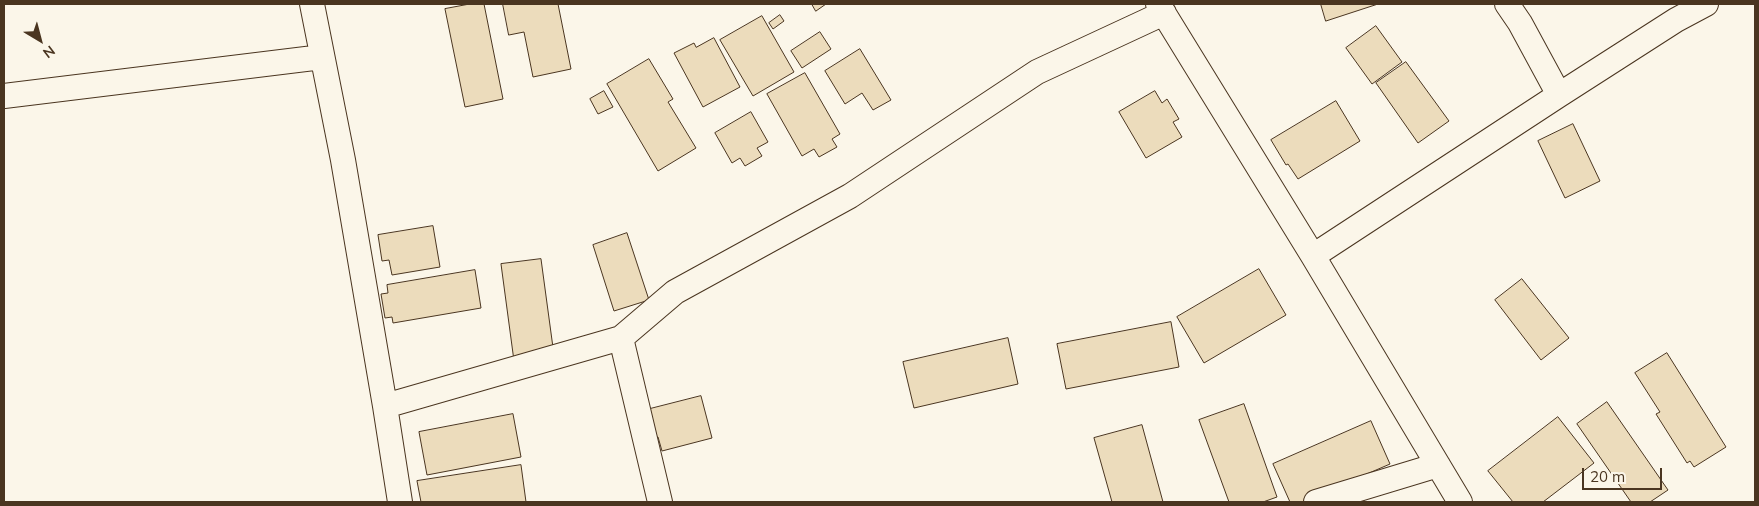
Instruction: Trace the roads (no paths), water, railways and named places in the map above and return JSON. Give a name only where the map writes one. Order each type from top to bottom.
[{"type":"street","points":[[312,4],[343,160],[400,502]]},
{"type":"street","points":[[1507,4],[1520,23],[1559,95]]},
{"type":"street","points":[[1313,256],[1559,95],[1676,20],[1706,4]]},
{"type":"street","points":[[385,406],[621,338],[675,292],[850,196],[1037,72],[1161,8],[1313,256],[1460,502]]},
{"type":"street","points":[[4,96],[322,57]]},
{"type":"street","points":[[621,338],[660,502]]},
{"type":"street","points":[[1316,502],[1438,465]]}]
